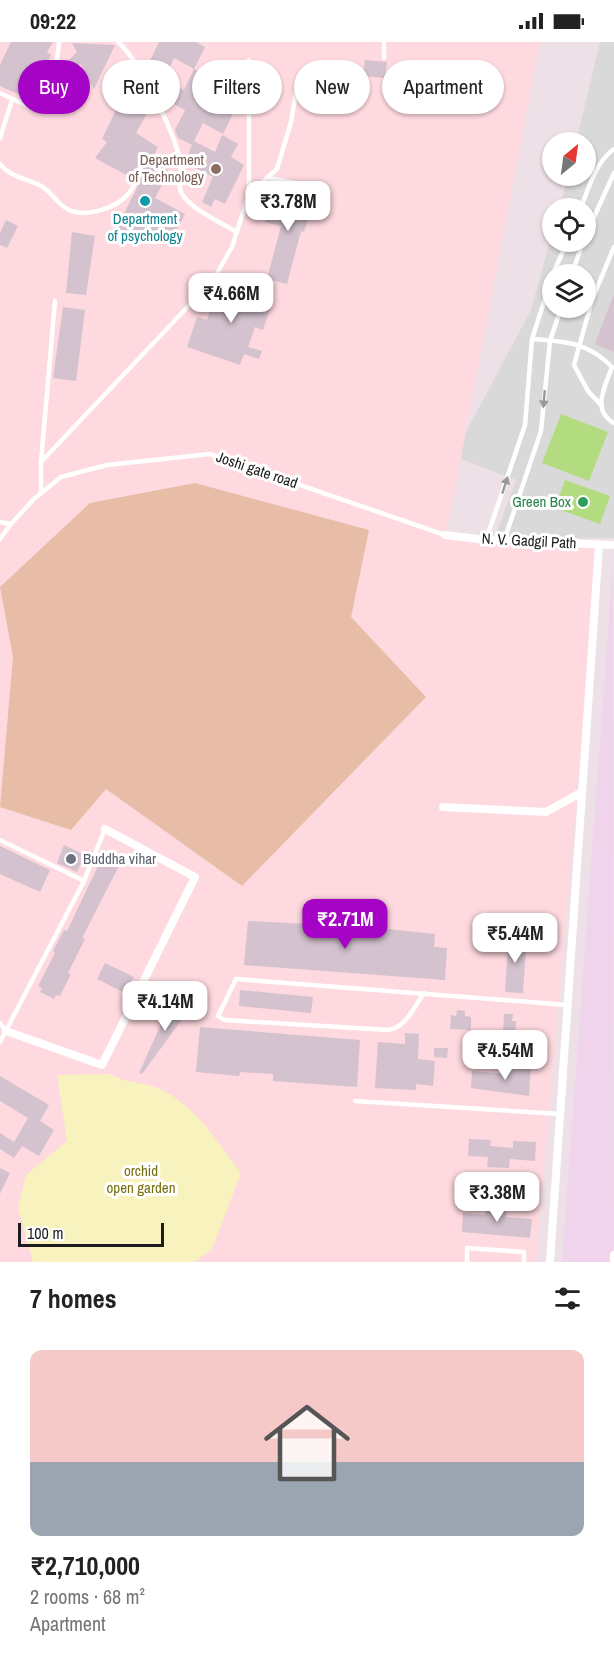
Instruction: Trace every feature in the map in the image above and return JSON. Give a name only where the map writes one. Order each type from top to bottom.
[{"type":"street","name":"N. V. Gadgil Path","points":[[445,535],[486,540],[614,545]]},
{"type":"street","points":[[550,1262],[599,545]]},
{"type":"street","points":[[443,807],[546,812],[582,792]]},
{"type":"street","points":[[6,1031],[102,1065],[195,877],[105,829]]},
{"type":"street","points":[[614,1255],[614,1262]]},
{"type":"lane","points":[[0,93],[12,100],[37,106],[44,99],[56,71],[59,42]]},
{"type":"lane","points":[[118,42],[139,70],[174,141],[181,162],[180,191],[189,201],[237,232]]},
{"type":"lane","points":[[384,42],[384,58]]},
{"type":"lane","points":[[0,138],[12,100]]},
{"type":"lane","points":[[249,194],[277,169],[294,104]]},
{"type":"lane","points":[[41,462],[213,280],[224,264],[249,194],[249,114]]},
{"type":"lane","points":[[584,198],[604,157],[614,150]]},
{"type":"lane","points":[[0,164],[6,171],[50,191],[58,202],[71,211],[89,213],[118,203],[130,193],[141,168]]},
{"type":"lane","points":[[596,213],[614,174]]},
{"type":"lane","points":[[268,178],[295,183]]},
{"type":"lane","points":[[614,247],[592,300],[574,365],[588,391],[600,404],[605,418],[614,423]]},
{"type":"lane","points":[[41,493],[41,462],[55,302]]},
{"type":"lane","points":[[486,540],[525,425],[532,339],[542,309]]},
{"type":"lane","points":[[504,541],[541,431],[550,341],[558,318]]},
{"type":"lane","points":[[532,339],[581,344],[612,367],[600,404]]},
{"type":"lane","name":"Joshi gate road","points":[[0,539],[10,524],[61,477],[107,465],[210,454],[445,535]]},
{"type":"lane","points":[[0,522],[10,524]]},
{"type":"lane","points":[[0,1042],[84,881],[105,829]]},
{"type":"lane","points":[[0,840],[84,881]]},
{"type":"lane","points":[[424,993],[403,1024],[396,1029],[388,1030],[224,1020],[218,1016],[236,979],[424,993],[567,1005]]},
{"type":"lane","points":[[0,1023],[6,1031]]},
{"type":"lane","points":[[355,1101],[560,1114]]},
{"type":"lane","points":[[467,1262],[467,1248],[524,1252],[524,1262]]},
{"type":"shaded area","points":[[0,42],[540,42],[446,536],[599,545],[536,1262],[0,1262]]},
{"type":"shaded area","points":[[600,42],[614,42],[614,538],[515,538],[496,534],[516,480],[453,456],[531,310],[542,270],[542,318],[596,318],[596,264],[544,264],[547,252],[596,252],[596,198],[562,198],[565,186],[596,186],[596,132],[578,132]]},
{"type":"shaded area","points":[[195,483],[369,530],[351,617],[426,697],[242,886],[106,789],[71,830],[0,807],[13,657],[0,587],[90,503]]},
{"type":"shaded area","points":[[613,563],[614,1262],[562,1262]]},
{"type":"green space","points":[[561,414],[608,432],[589,481],[542,463]]},
{"type":"green space","name":"Green Box","points":[[565,480],[610,496],[600,524],[555,508]]},
{"type":"green space","name":"orchid open garden","points":[[111,1074],[124,1080],[157,1088],[176,1098],[207,1128],[241,1173],[212,1249],[194,1262],[33,1262],[18,1208],[26,1175],[67,1141],[57,1075]]},
{"type":"building","points":[[11,42],[53,42],[47,52],[51,55],[48,60],[18,60],[18,94],[0,86],[0,65]]},
{"type":"building","points":[[159,42],[196,42],[205,47],[198,60],[192,60],[192,68],[174,58],[173,60],[150,60]]},
{"type":"building","points":[[72,43],[115,45],[108,60],[102,60],[102,72],[94,89],[90,81],[90,60],[69,60],[77,52]]},
{"type":"building","points":[[370,60],[382,62],[382,78],[370,77]]},
{"type":"building","points":[[192,73],[192,114],[233,114],[223,134],[203,123],[194,141],[215,152],[222,135],[238,144],[231,157],[244,165],[225,204],[215,199],[211,207],[202,202],[213,177],[185,163],[192,145],[178,138],[175,130],[185,110],[180,107],[180,88],[184,90]]},
{"type":"building","points":[[114,114],[147,114],[136,133],[158,147],[151,161],[169,171],[155,198],[185,214],[175,233],[163,228],[157,241],[134,232],[129,242],[114,233],[138,186],[144,165],[138,165],[132,178],[95,158],[107,142],[102,139]]},
{"type":"building","points":[[294,189],[315,196],[304,232],[301,231],[287,284],[267,279],[281,226],[265,222],[271,201],[278,202],[281,206],[289,203]]},
{"type":"building","points":[[6,220],[18,226],[7,248],[0,245],[0,233]]},
{"type":"building","points":[[72,232],[95,236],[86,295],[66,293]]},
{"type":"building","points":[[219,282],[273,299],[263,330],[255,327],[248,347],[262,351],[259,359],[244,354],[240,365],[187,347],[197,317],[207,320]]},
{"type":"building","points":[[614,297],[614,352],[595,344]]},
{"type":"building","points":[[63,307],[85,310],[76,381],[53,378]]},
{"type":"building","name":"Buddha vihar","points":[[64,845],[85,855],[77,872],[57,863]]},
{"type":"building","points":[[0,846],[50,870],[40,892],[0,874]]},
{"type":"building","points":[[105,851],[122,860],[82,938],[85,939],[68,973],[71,974],[60,996],[56,995],[54,999],[40,992],[42,988],[38,986],[55,953],[53,951],[64,930],[67,931]]},
{"type":"building","points":[[248,921],[368,927],[435,934],[434,947],[447,948],[445,980],[244,965]]},
{"type":"building","points":[[504,933],[521,934],[520,948],[526,948],[523,993],[505,992],[508,945],[504,945]]},
{"type":"building","points":[[105,963],[134,977],[125,993],[97,979]]},
{"type":"building","points":[[240,990],[313,997],[311,1013],[239,1006]]},
{"type":"building","points":[[171,1002],[189,1010],[142,1074],[139,1073]]},
{"type":"building","points":[[457,1010],[465,1011],[465,1016],[471,1017],[471,1030],[450,1029],[451,1015],[456,1016]]},
{"type":"building","points":[[504,1014],[513,1014],[512,1021],[516,1021],[515,1035],[503,1034]]},
{"type":"building","points":[[200,1027],[360,1040],[357,1087],[273,1081],[273,1074],[240,1072],[239,1076],[196,1072]]},
{"type":"building","points":[[405,1033],[419,1034],[418,1059],[435,1061],[433,1086],[416,1084],[416,1090],[375,1088],[378,1042],[405,1044]]},
{"type":"building","points":[[434,1048],[448,1048],[447,1058],[434,1057]]},
{"type":"building","points":[[509,1064],[531,1065],[529,1096],[471,1088],[472,1071],[508,1074]]},
{"type":"building","points":[[0,1076],[49,1105],[40,1121],[54,1130],[39,1156],[22,1146],[14,1158],[0,1149],[0,1133],[14,1142],[28,1118],[0,1101]]},
{"type":"building","points":[[469,1139],[491,1140],[490,1146],[513,1148],[513,1141],[536,1142],[535,1161],[510,1159],[509,1168],[487,1167],[488,1157],[468,1156]]},
{"type":"building","points":[[0,1168],[10,1173],[0,1194]]},
{"type":"building","points":[[486,1205],[507,1206],[506,1217],[532,1219],[530,1238],[462,1232],[463,1213],[485,1215]]},
{"type":"place","name":"Department of Technology","points":[[216,169]]},
{"type":"place","name":"Department of psychology","points":[[145,201]]},
{"type":"place","name":"Green Box","points":[[583,502]]},
{"type":"place","name":"Buddha vihar","points":[[71,859]]}]
